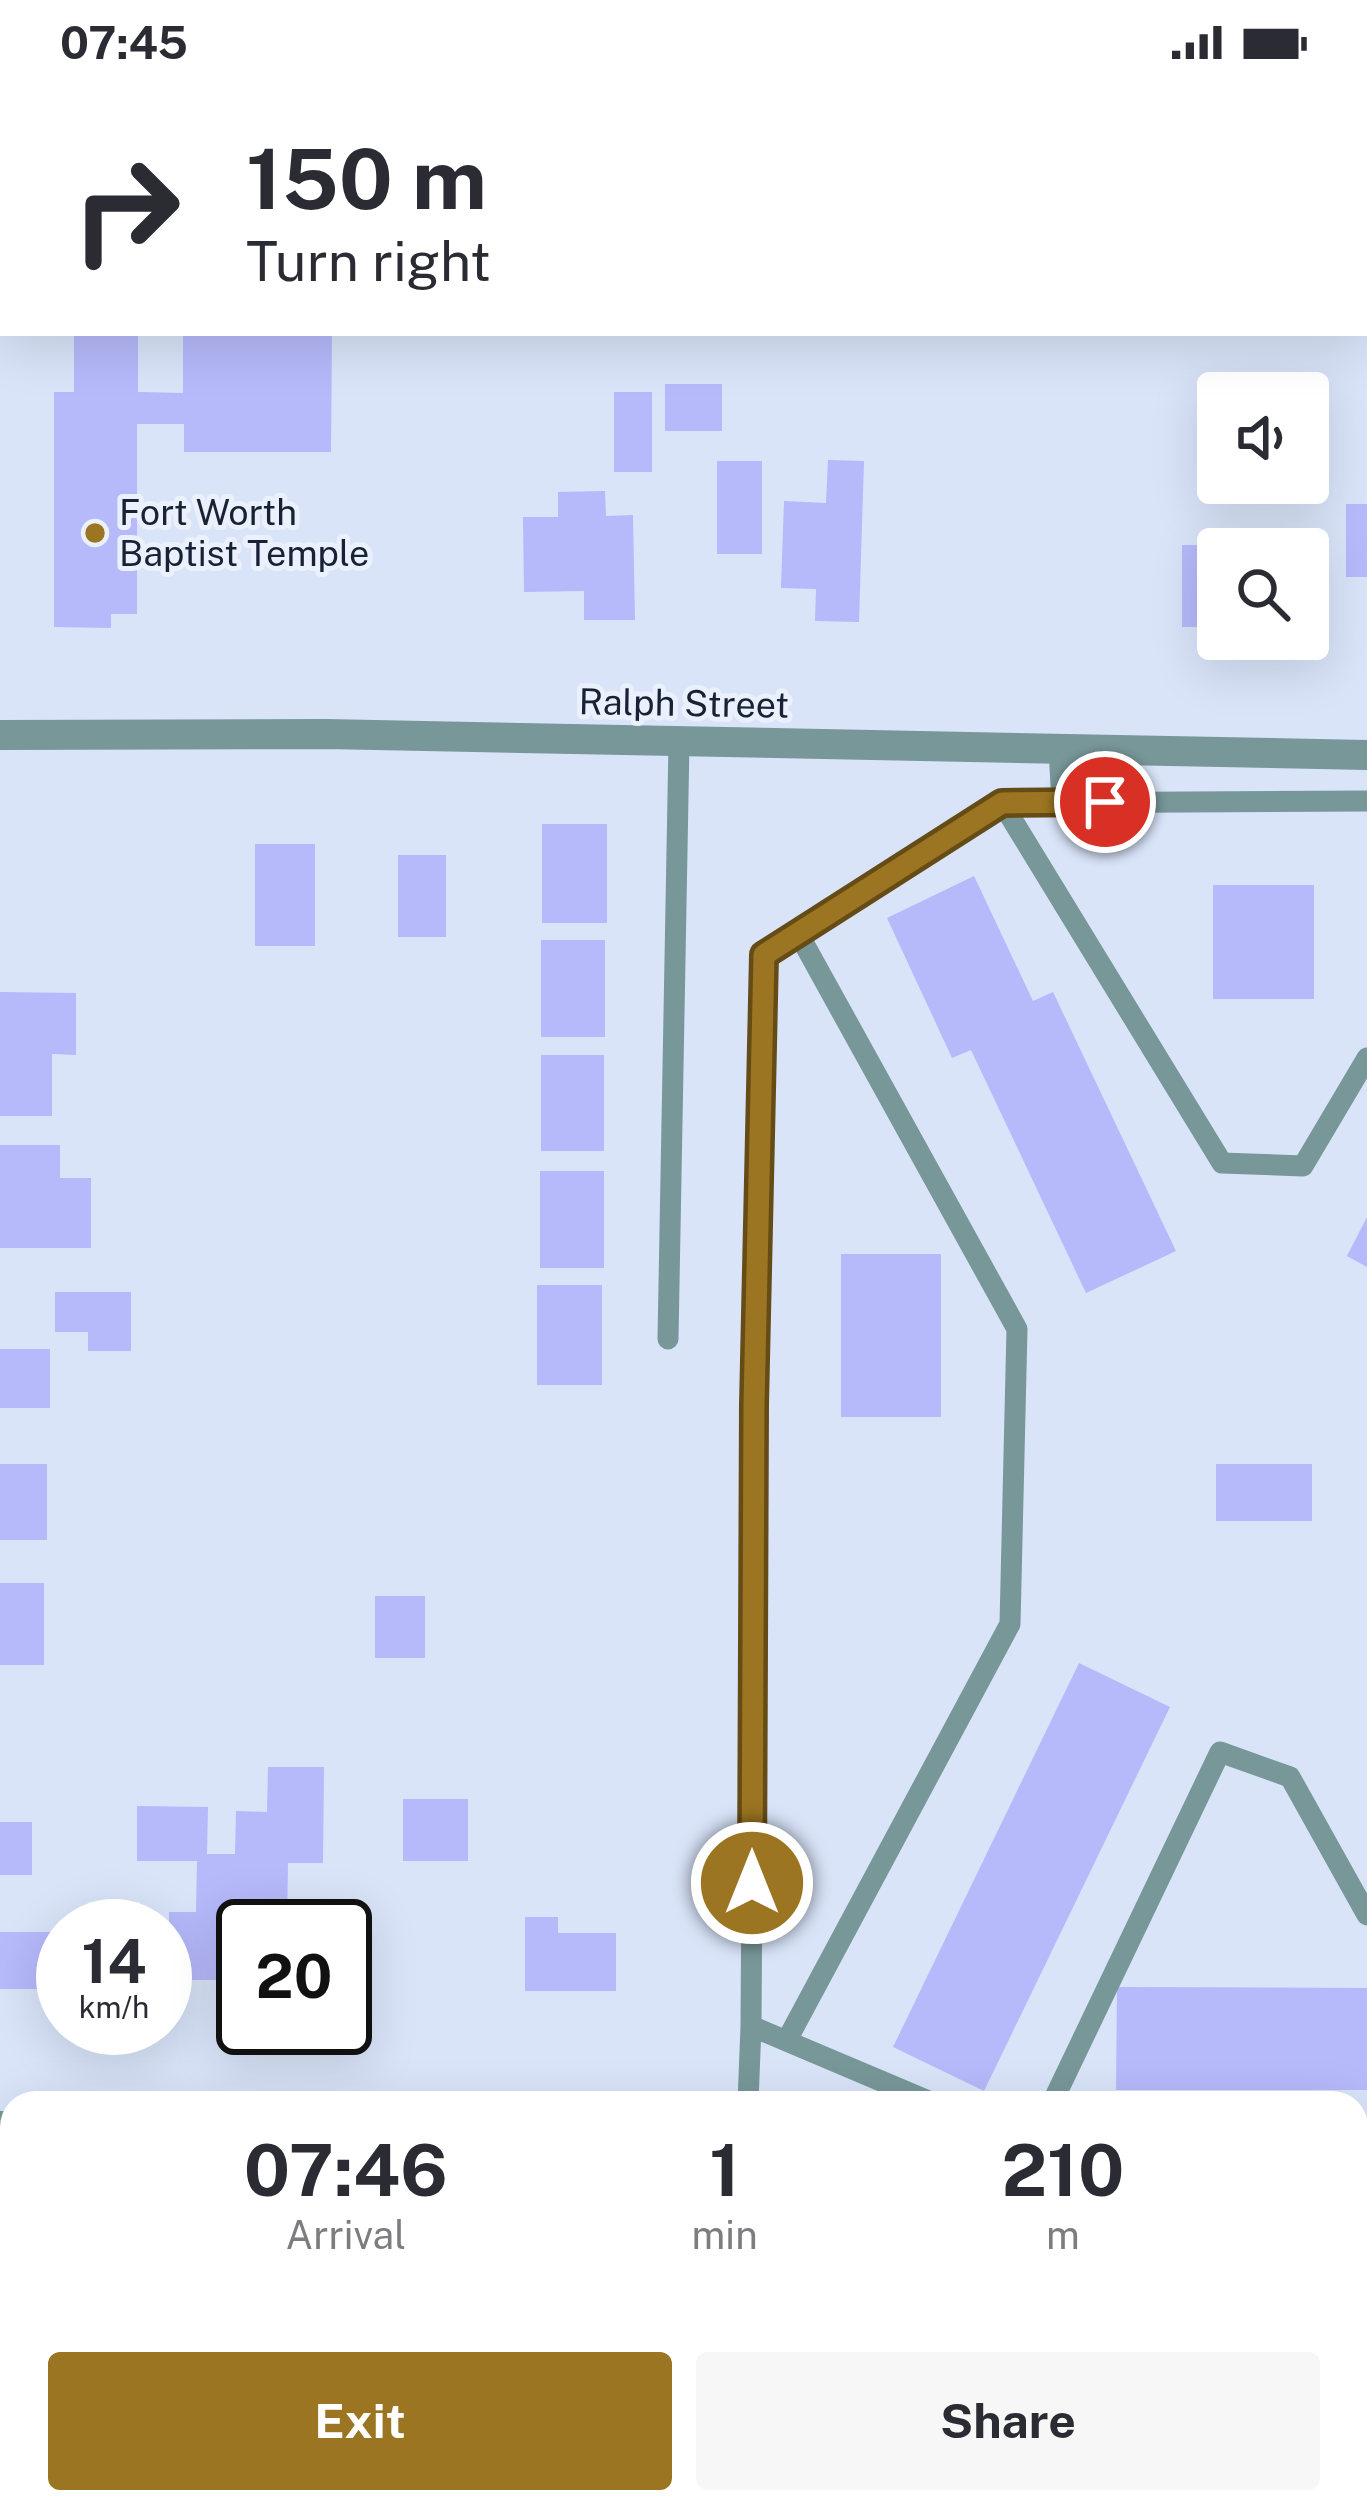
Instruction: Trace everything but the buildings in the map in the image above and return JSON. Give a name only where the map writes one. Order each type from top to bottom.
[{"type":"street","name":"Ralph Street","points":[[0,735],[326,734],[1367,755]]},
{"type":"lane","points":[[668,1339],[679,742]]},
{"type":"lane","points":[[1059,749],[1062,803]]},
{"type":"lane","points":[[748,2091],[754,1405],[764,955],[1002,803],[1367,801]]},
{"type":"lane","points":[[1002,803],[1222,1163],[1303,1166],[1367,1058]]},
{"type":"lane","points":[[787,2040],[1010,1624],[1017,1329],[798,933]]},
{"type":"lane","points":[[1058,2091],[1220,1752],[1289,1778],[1367,1915]]},
{"type":"lane","points":[[751,2026],[903,2091]]},
{"type":"lane","points":[[882,2091],[888,2085]]},
{"type":"place","name":"Fort Worth Baptist Temple","points":[[95,533]]},
{"type":"route","points":[[752,1883],[754,1405],[764,955],[1002,803],[1105,802]]}]
